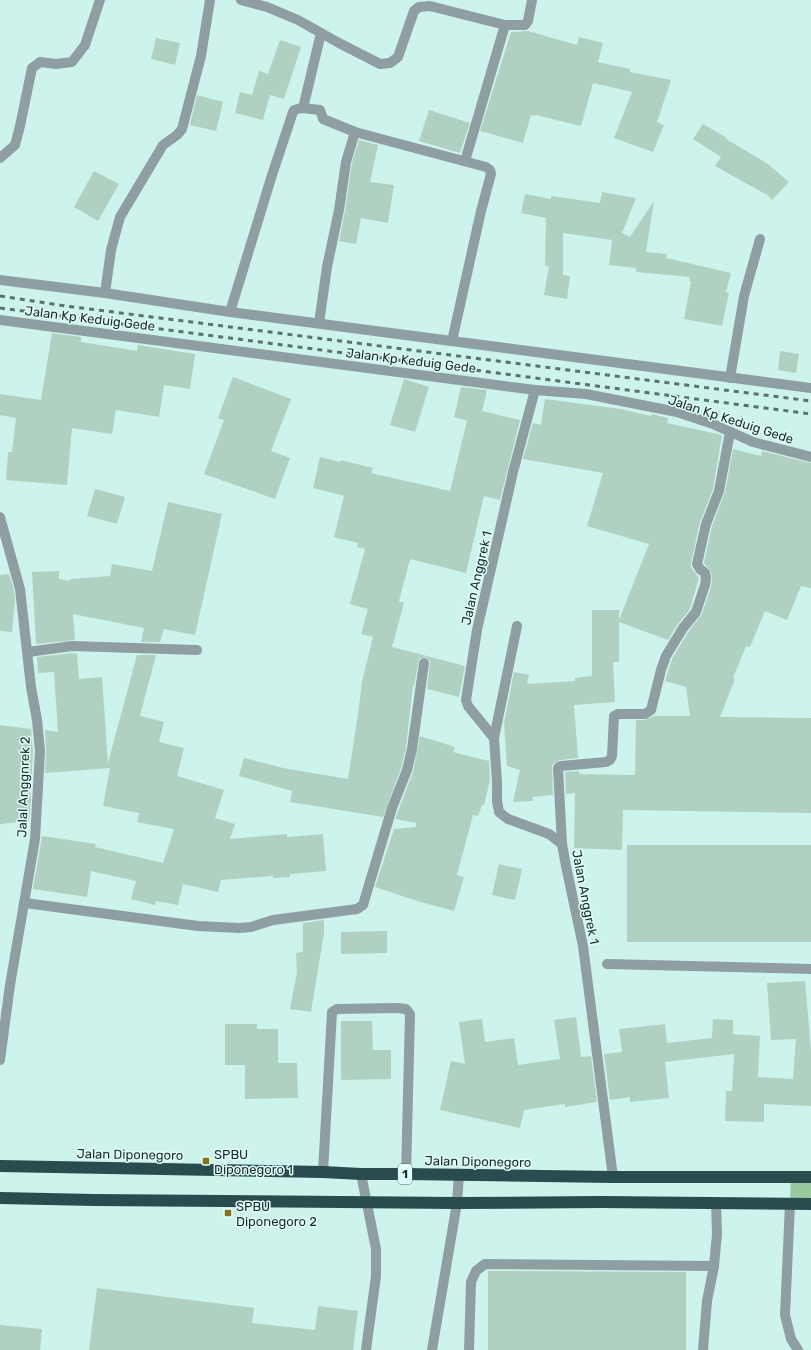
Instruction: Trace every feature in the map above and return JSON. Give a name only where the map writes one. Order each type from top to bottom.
[{"type":"highway","name":"Jalan Diponegoro","points":[[0,1166],[361,1174],[811,1178]]},
{"type":"highway","name":"1","points":[[0,1198],[457,1203],[601,1202],[811,1204]]},
{"type":"street","points":[[0,158],[15,145],[32,68],[40,62],[56,64],[72,62],[85,46],[100,0]]},
{"type":"street","points":[[105,293],[111,250],[120,217],[163,145],[177,135],[182,129],[201,56],[210,0]]},
{"type":"street","points":[[241,0],[267,7],[298,20],[380,64],[390,64],[398,57],[414,11],[419,7],[430,6],[505,25],[525,25],[527,24],[532,0]]},
{"type":"street","points":[[465,161],[505,25]]},
{"type":"street","points":[[302,108],[321,33]]},
{"type":"street","points":[[230,312],[293,112],[294,110],[302,108],[320,110],[323,119],[355,132],[486,166],[490,170],[491,174],[481,211],[452,341]]},
{"type":"street","points":[[318,323],[326,267],[339,210],[346,162],[355,132]]},
{"type":"street","points":[[730,378],[744,296],[760,239]]},
{"type":"street","points":[[0,280],[105,293],[230,312],[811,388]]},
{"type":"street","name":"Jalan Kp Keduig Gede","points":[[0,320],[535,390],[586,394],[678,412],[713,424],[753,442],[811,457]]},
{"type":"street","name":"Jalan Anggrek 1","points":[[535,390],[513,472],[477,630],[466,700],[468,706],[494,738],[497,781],[496,801],[499,812],[508,819],[549,834],[562,844],[583,946],[613,1177]]},
{"type":"street","points":[[562,844],[558,768],[561,766],[606,762],[610,760],[612,756],[614,716],[618,714],[645,714],[651,710],[666,656],[682,628],[696,612],[706,578],[705,573],[697,564],[706,524],[719,491],[730,432]]},
{"type":"street","name":"Jalal Anggnrek 2","points":[[0,517],[20,589],[40,751],[35,838],[10,984],[0,1060]]},
{"type":"street","points":[[494,738],[517,626]]},
{"type":"street","points":[[28,652],[72,646],[197,650]]},
{"type":"street","points":[[24,903],[198,926],[239,928],[251,927],[273,920],[357,909],[361,907],[363,905],[392,808],[407,770],[412,749],[424,662]]},
{"type":"street","points":[[607,964],[811,969]]},
{"type":"street","points":[[324,1172],[332,1012],[337,1009],[397,1008],[406,1009],[410,1014],[406,1174]]},
{"type":"street","points":[[361,1174],[376,1249],[376,1269],[366,1350]]},
{"type":"street","points":[[432,1350],[457,1203],[459,1175]]},
{"type":"street","points":[[704,1350],[707,1301],[714,1266],[717,1234],[716,1203]]},
{"type":"street","points":[[790,1204],[785,1315],[791,1340],[798,1350]]},
{"type":"street","points":[[469,1350],[472,1282],[476,1271],[485,1264],[714,1266]]},
{"type":"green space","points":[[811,1177],[811,1204],[790,1204],[791,1178]]},
{"type":"building","points":[[528,31],[577,45],[579,37],[603,43],[598,62],[630,69],[630,72],[671,80],[657,122],[664,125],[653,152],[614,138],[632,92],[593,83],[581,126],[531,115],[523,143],[480,131],[511,32]]},
{"type":"building","points":[[156,38],[180,43],[175,65],[151,59]]},
{"type":"building","points":[[280,40],[301,47],[284,99],[270,95],[263,120],[235,113],[240,92],[252,95],[259,71],[268,74]]},
{"type":"building","points":[[197,95],[223,102],[216,131],[190,125]]},
{"type":"building","points":[[429,110],[470,123],[460,153],[419,141]]},
{"type":"building","points":[[703,124],[768,164],[789,182],[772,200],[767,195],[715,166],[721,157],[693,139]]},
{"type":"building","points":[[359,140],[378,145],[370,182],[394,185],[388,223],[361,218],[356,244],[339,241],[352,163]]},
{"type":"building","points":[[94,171],[119,184],[98,221],[74,207]]},
{"type":"building","points":[[602,192],[636,198],[622,233],[630,237],[654,201],[646,252],[667,254],[666,258],[731,273],[726,292],[729,293],[722,326],[684,319],[691,281],[689,281],[690,277],[636,272],[636,268],[609,265],[612,240],[563,233],[563,275],[570,276],[567,299],[544,295],[549,266],[545,266],[546,218],[521,213],[525,194],[551,199],[551,196],[600,203]]},
{"type":"building","points":[[52,333],[81,337],[81,342],[137,351],[138,345],[195,354],[190,389],[164,385],[159,417],[116,410],[112,434],[72,428],[67,485],[6,480],[8,452],[12,452],[16,418],[0,415],[0,394],[41,400]]},
{"type":"building","points":[[780,351],[799,354],[796,373],[778,370]]},
{"type":"building","points":[[233,377],[291,399],[271,451],[290,458],[275,499],[204,474],[224,420],[218,418]]},
{"type":"building","points":[[404,379],[429,387],[415,432],[390,425]]},
{"type":"building","points":[[461,387],[487,390],[482,411],[520,420],[500,500],[484,496],[466,573],[410,559],[399,601],[404,603],[392,647],[465,666],[459,697],[427,689],[430,661],[425,657],[419,659],[414,686],[413,685],[406,748],[401,768],[383,817],[290,802],[292,791],[239,776],[244,758],[283,768],[348,779],[362,682],[373,637],[361,634],[368,609],[350,604],[365,549],[357,547],[358,543],[334,537],[344,496],[313,488],[320,457],[340,462],[341,460],[373,468],[371,473],[450,491],[467,421],[454,417]]},
{"type":"building","points":[[545,399],[621,409],[651,416],[652,414],[668,418],[667,423],[722,435],[713,489],[700,522],[691,563],[691,567],[699,578],[690,609],[668,640],[619,622],[619,662],[613,662],[615,702],[574,705],[578,758],[560,760],[552,765],[553,795],[532,797],[533,801],[513,802],[520,770],[507,766],[504,723],[514,672],[529,675],[527,684],[575,681],[575,678],[592,676],[592,610],[619,610],[619,620],[649,544],[587,526],[603,473],[523,459],[533,423],[541,425]]},
{"type":"building","points":[[733,449],[761,456],[762,451],[811,463],[811,588],[801,586],[787,620],[765,611],[750,647],[746,646],[733,678],[735,679],[720,717],[811,718],[811,813],[623,810],[622,850],[574,848],[575,793],[566,794],[565,772],[579,771],[579,774],[635,775],[636,720],[645,720],[654,716],[690,716],[686,687],[665,681],[672,659],[688,632],[702,614],[711,587],[711,572],[704,563],[712,526],[725,492]]},
{"type":"building","points":[[95,489],[125,497],[117,524],[87,516]]},
{"type":"building","points":[[168,502],[222,514],[195,635],[164,629],[160,642],[141,642],[144,628],[73,614],[75,640],[36,644],[32,572],[59,571],[59,579],[69,581],[70,579],[110,576],[112,564],[152,571]]},
{"type":"building","points":[[9,574],[14,590],[15,600],[12,632],[0,631],[0,575]]},
{"type":"building","points":[[72,653],[77,654],[79,679],[102,677],[108,763],[137,655],[156,655],[140,716],[164,722],[159,742],[184,748],[177,776],[224,790],[215,818],[235,824],[230,839],[287,834],[287,837],[323,834],[326,871],[290,874],[290,877],[273,878],[273,876],[221,880],[218,892],[183,884],[178,905],[156,901],[155,905],[131,899],[136,881],[91,871],[87,897],[33,889],[42,836],[96,844],[95,847],[163,863],[174,829],[137,822],[139,813],[103,806],[110,768],[45,773],[45,730],[58,732],[54,672],[38,673],[37,657]]},
{"type":"building","points":[[0,725],[31,729],[33,751],[32,774],[28,774],[31,799],[29,821],[0,824]]},
{"type":"building","points":[[420,736],[455,747],[453,752],[489,761],[490,780],[484,805],[482,805],[478,816],[473,815],[457,875],[464,877],[454,911],[375,887],[394,829],[416,827],[416,823],[395,819],[413,772]]},
{"type":"building","points":[[627,845],[811,845],[811,942],[627,942]]},
{"type":"building","points":[[499,864],[522,869],[515,900],[492,895]]},
{"type":"building","points":[[324,920],[324,933],[311,1012],[290,1009],[297,972],[296,953],[303,952],[303,923]]},
{"type":"building","points":[[387,931],[387,953],[341,954],[341,932]]},
{"type":"building","points":[[805,981],[811,1050],[811,1106],[764,1104],[764,1122],[725,1121],[726,1091],[732,1091],[734,1054],[665,1062],[669,1098],[630,1102],[630,1097],[610,1100],[604,1054],[622,1052],[619,1029],[665,1024],[667,1043],[712,1038],[713,1019],[733,1020],[733,1034],[760,1036],[758,1077],[793,1079],[796,1039],[771,1040],[767,983]]},
{"type":"building","points":[[576,1017],[581,1057],[591,1056],[597,1102],[565,1107],[565,1104],[524,1110],[520,1128],[440,1110],[451,1061],[465,1064],[459,1022],[482,1019],[485,1042],[514,1038],[518,1065],[560,1059],[554,1020]]},
{"type":"building","points":[[341,1021],[372,1021],[373,1050],[391,1050],[391,1079],[341,1080]]},
{"type":"building","points":[[225,1024],[257,1024],[257,1029],[278,1029],[278,1063],[297,1063],[298,1098],[245,1099],[245,1065],[225,1065]]},
{"type":"building","points":[[488,1271],[686,1272],[686,1350],[488,1350]]},
{"type":"building","points":[[97,1288],[254,1308],[252,1323],[315,1330],[318,1306],[358,1311],[353,1350],[89,1350]]},
{"type":"building","points":[[0,1325],[42,1329],[40,1350],[0,1350]]},
{"type":"railway","points":[[0,296],[66,306],[811,401]]},
{"type":"railway","points":[[0,308],[811,414]]},
{"type":"place","name":"SPBU Diponegoro 1","points":[[206,1161]]},
{"type":"place","name":"SPBU Diponegoro 2","points":[[228,1213]]}]
